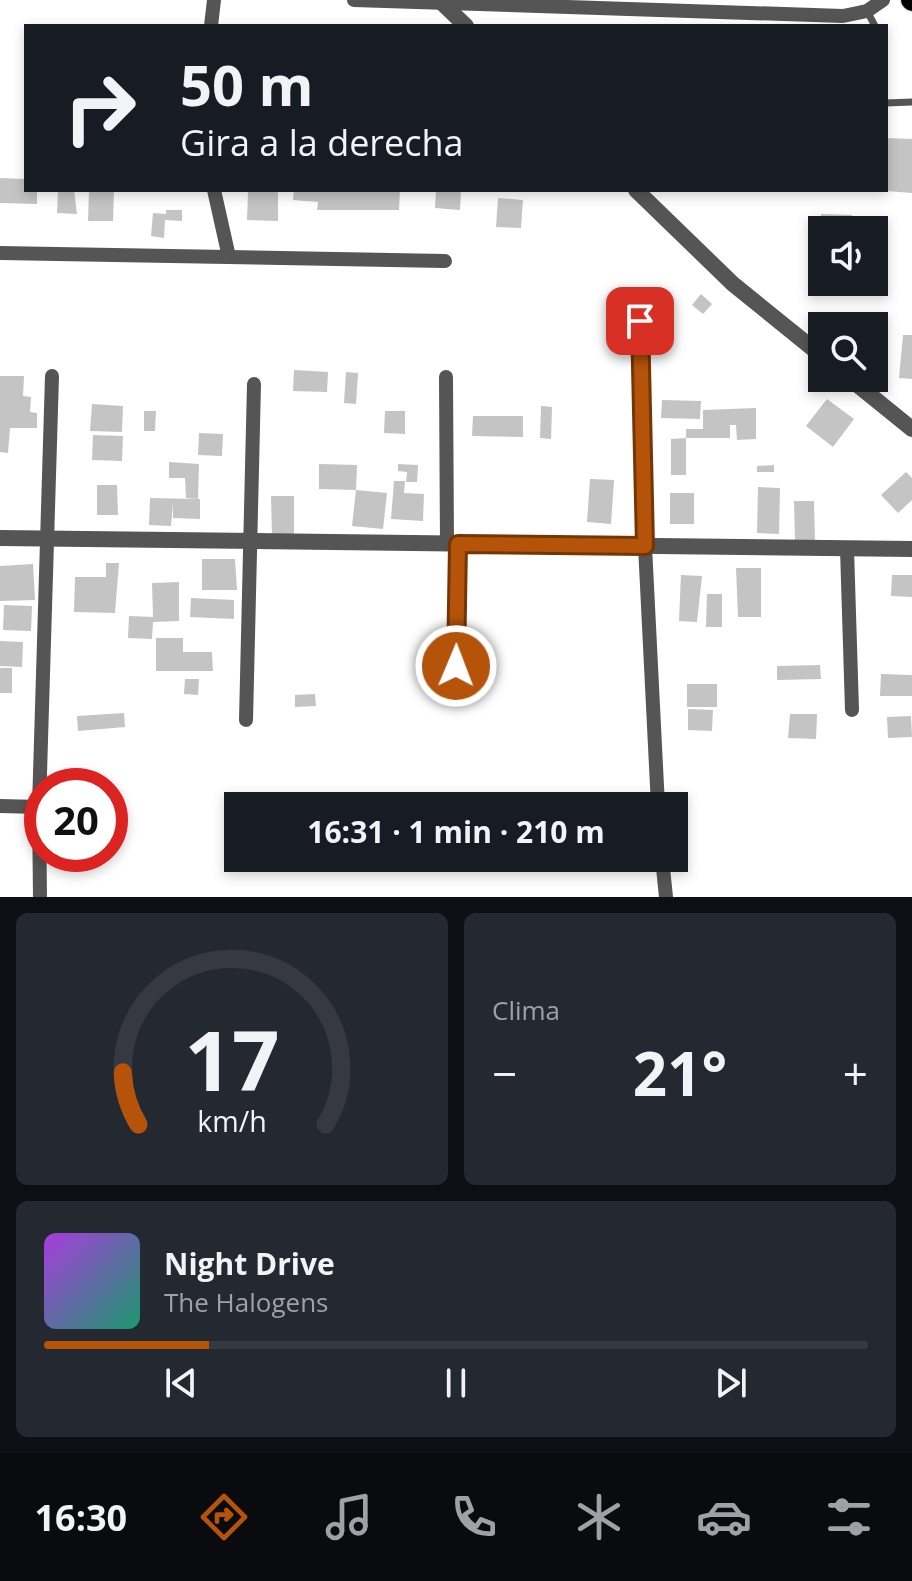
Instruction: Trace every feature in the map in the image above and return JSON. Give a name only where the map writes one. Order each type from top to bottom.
[{"type":"street","points":[[211,24],[214,0]]},
{"type":"street","points":[[354,0],[843,16],[867,11],[883,0]]},
{"type":"street","points":[[441,2],[464,24]]},
{"type":"street","points":[[214,192],[229,257]]},
{"type":"street","points":[[638,192],[733,284],[808,345]]},
{"type":"street","points":[[0,253],[445,261]]},
{"type":"street","points":[[640,321],[645,546],[657,792]]},
{"type":"street","points":[[40,768],[52,376]]},
{"type":"street","points":[[446,377],[452,544]]},
{"type":"street","points":[[246,720],[254,384]]},
{"type":"street","points":[[866,392],[912,429]]},
{"type":"street","points":[[0,538],[912,549]]},
{"type":"street","points":[[847,549],[852,710]]},
{"type":"street","points":[[0,806],[24,807]]},
{"type":"street","points":[[40,872],[40,897]]},
{"type":"street","points":[[663,872],[666,897]]},
{"type":"lane","points":[[867,11],[874,24]]},
{"type":"lane","points":[[888,103],[912,102]]},
{"type":"lane","points":[[452,544],[456,666]]},
{"type":"building","points":[[888,138],[912,139],[912,193],[888,191]]},
{"type":"building","points":[[0,178],[24,179],[24,192],[37,192],[37,204],[0,203]]},
{"type":"building","points":[[58,192],[74,192],[77,214],[57,213]]},
{"type":"building","points":[[89,192],[114,192],[113,221],[88,221]]},
{"type":"building","points":[[248,192],[278,192],[278,221],[247,220]]},
{"type":"building","points":[[294,192],[400,192],[399,210],[317,210],[318,202],[293,200]]},
{"type":"building","points":[[436,192],[461,192],[460,210],[435,208]]},
{"type":"building","points":[[498,198],[523,200],[521,228],[496,227]]},
{"type":"building","points":[[166,210],[182,210],[182,221],[165,220],[164,238],[151,236],[153,213],[166,214]]},
{"type":"building","points":[[821,214],[852,215],[852,216]]},
{"type":"building","points":[[701,294],[712,304],[703,314],[692,305]]},
{"type":"building","points":[[903,335],[912,335],[912,379],[899,378]]},
{"type":"building","points":[[294,370],[328,372],[327,392],[293,391]]},
{"type":"building","points":[[346,372],[358,373],[356,404],[344,403]]},
{"type":"building","points":[[0,376],[24,376],[23,396],[31,397],[30,412],[37,413],[37,428],[10,428],[8,453],[0,452]]},
{"type":"building","points":[[827,399],[854,419],[833,447],[806,426]]},
{"type":"building","points":[[662,400],[701,401],[700,419],[661,418]]},
{"type":"building","points":[[92,404],[123,406],[122,432],[90,431]]},
{"type":"building","points":[[541,406],[552,407],[551,439],[540,438]]},
{"type":"building","points":[[756,408],[756,439],[737,440],[736,425],[730,425],[730,438],[686,438],[686,429],[703,429],[703,410]]},
{"type":"building","points":[[144,411],[156,411],[155,431],[144,431]]},
{"type":"building","points":[[385,411],[405,411],[405,434],[384,433]]},
{"type":"building","points":[[473,416],[523,416],[523,437],[472,436]]},
{"type":"building","points":[[199,433],[223,434],[222,456],[198,455]]},
{"type":"building","points":[[93,435],[123,436],[122,461],[92,460]]},
{"type":"building","points":[[686,438],[686,475],[671,475],[671,439]]},
{"type":"building","points":[[169,462],[199,464],[198,499],[186,498],[185,478],[169,478]]},
{"type":"building","points":[[319,464],[357,465],[356,490],[319,489]]},
{"type":"building","points":[[398,464],[418,465],[417,482],[406,482],[407,472],[398,471]]},
{"type":"building","points":[[774,465],[774,472],[757,472],[757,466]]},
{"type":"building","points":[[906,472],[912,478],[912,500],[898,513],[881,495]]},
{"type":"building","points":[[590,479],[614,480],[611,524],[587,522]]},
{"type":"building","points":[[394,481],[405,481],[404,493],[424,494],[423,521],[391,519]]},
{"type":"building","points":[[97,485],[117,485],[118,515],[97,515]]},
{"type":"building","points":[[758,487],[780,488],[779,534],[757,533]]},
{"type":"building","points":[[356,490],[387,493],[383,529],[352,526]]},
{"type":"building","points":[[670,493],[694,493],[694,524],[670,524]]},
{"type":"building","points":[[271,496],[294,496],[294,537],[272,537]]},
{"type":"building","points":[[150,498],[200,499],[200,519],[173,518],[173,503],[171,526],[149,525]]},
{"type":"building","points":[[794,501],[814,501],[815,542],[795,542]]},
{"type":"building","points":[[202,559],[235,559],[237,590],[202,590]]},
{"type":"building","points":[[106,563],[119,563],[115,613],[74,612],[75,577],[106,577]]},
{"type":"building","points":[[33,564],[35,600],[0,601],[0,566]]},
{"type":"building","points":[[736,568],[761,568],[761,617],[738,617]]},
{"type":"building","points":[[681,575],[702,576],[697,622],[679,621]]},
{"type":"building","points":[[892,575],[912,575],[912,597],[891,596]]},
{"type":"building","points":[[179,582],[179,621],[153,622],[152,639],[128,638],[129,616],[153,617],[152,583]]},
{"type":"building","points":[[707,594],[722,594],[722,627],[706,627]]},
{"type":"building","points":[[191,598],[234,600],[234,619],[190,617]]},
{"type":"building","points":[[4,605],[32,606],[31,631],[3,630]]},
{"type":"building","points":[[156,638],[183,638],[183,652],[212,652],[213,671],[156,671]]},
{"type":"building","points":[[0,641],[23,642],[22,667],[0,666]]},
{"type":"building","points":[[820,665],[821,679],[777,680],[777,666]]},
{"type":"building","points":[[0,668],[12,668],[12,693],[0,693]]},
{"type":"building","points":[[881,674],[912,675],[912,696],[880,696]]},
{"type":"building","points":[[185,679],[199,679],[198,695],[184,694]]},
{"type":"building","points":[[687,684],[717,684],[717,707],[687,707]]},
{"type":"building","points":[[315,694],[316,706],[295,707],[295,695]]},
{"type":"building","points":[[688,709],[713,710],[712,731],[688,730]]},
{"type":"building","points":[[124,713],[125,727],[78,731],[77,716]]},
{"type":"building","points":[[790,714],[817,714],[816,739],[788,738]]},
{"type":"building","points":[[911,716],[912,737],[888,738],[887,717]]},
{"type":"route","points":[[456,666],[458,544],[645,546],[640,321]]}]
